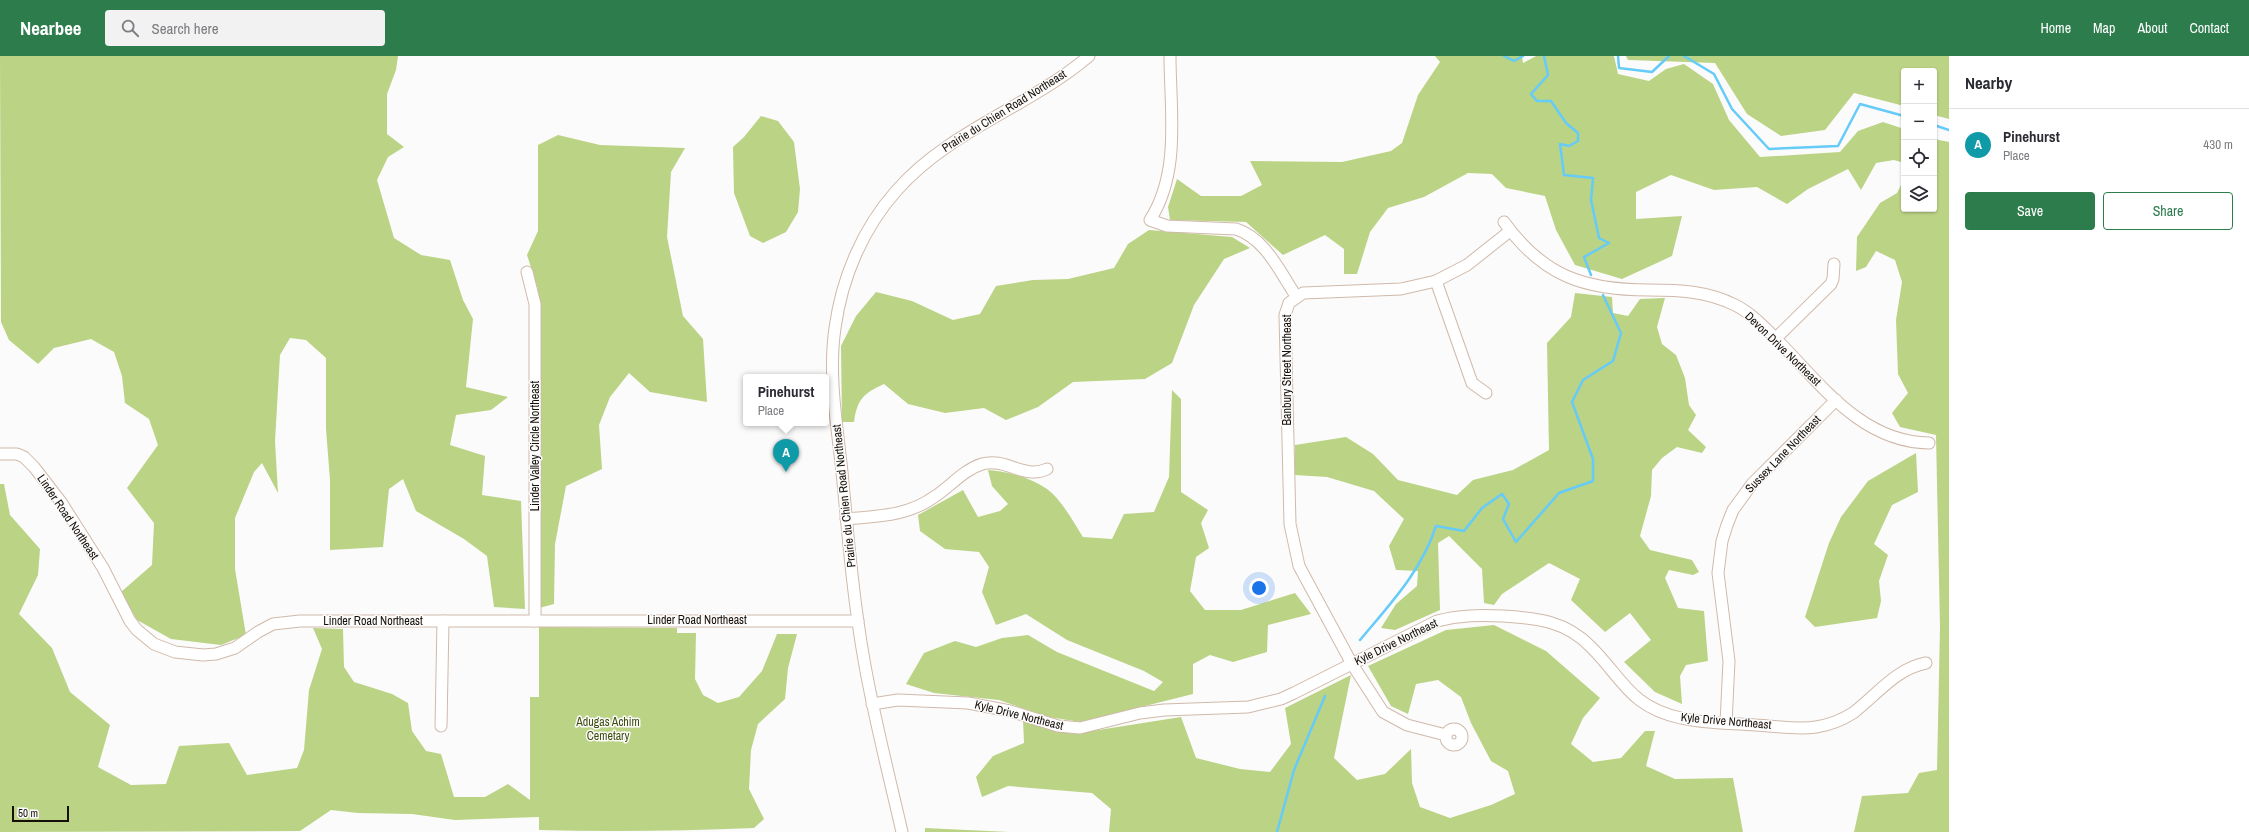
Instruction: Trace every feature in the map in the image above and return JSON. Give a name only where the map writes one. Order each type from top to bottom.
[{"type":"street","name":"Prairie du Chien Road Northeast","points":[[902,832],[872,704],[858,621],[846,519],[832,357],[834,330],[843,288],[864,238],[890,198],[926,161],[958,138],[1057,80],[1088,56]]},
{"type":"street","points":[[1170,56],[1171,152],[1169,170],[1162,200],[1150,220],[1167,226],[1236,229],[1244,231],[1259,242],[1296,296],[1310,291],[1401,289],[1436,281],[1467,265],[1510,231]]},
{"type":"street","name":"Devon Drive Northeast","points":[[1504,222],[1510,231],[1537,258],[1569,278],[1583,283],[1613,289],[1681,290],[1710,295],[1745,311],[1776,338],[1836,400],[1860,421],[1886,435],[1902,440],[1929,443]]},
{"type":"street","points":[[1776,338],[1831,284],[1833,279],[1834,264]]},
{"type":"street","name":"Linder Valley Circle Northeast","points":[[527,272],[535,304],[535,621]]},
{"type":"street","points":[[1436,281],[1472,383],[1486,394]]},
{"type":"street","name":"Banbury Street Northeast","points":[[1296,296],[1289,303],[1285,316],[1291,538],[1305,579],[1352,664],[1377,704],[1386,714],[1407,725],[1446,735]]},
{"type":"street","name":"Sussex Lane Northeast","points":[[1726,723],[1729,661],[1718,572],[1722,541],[1726,525],[1736,506],[1752,484],[1836,400]]},
{"type":"street","name":"Linder Road Northeast","points":[[0,454],[17,454],[24,457],[34,467],[60,502],[103,568],[130,621],[145,637],[164,649],[187,654],[216,654],[235,648],[266,627],[282,622],[858,621]]},
{"type":"street","points":[[846,519],[889,516],[915,508],[937,496],[968,470],[984,464],[1002,463],[1033,473],[1047,469]]},
{"type":"street","name":"Kyle Drive Northeast","points":[[872,704],[898,700],[968,702],[1010,711],[1058,726],[1080,728],[1164,710],[1234,709],[1263,705],[1281,699],[1431,624],[1451,617],[1480,615],[1534,617],[1560,624],[1582,638],[1593,648],[1621,683],[1641,701],[1652,708],[1681,718],[1726,723],[1805,728],[1829,725],[1852,714],[1900,673],[1917,665],[1926,663]]},
{"type":"street","points":[[441,726],[442,621]]},
{"type":"green space","points":[[0,56],[398,56],[396,70],[387,94],[387,134],[404,147],[388,157],[377,180],[394,238],[421,255],[450,260],[463,300],[473,319],[466,387],[508,397],[491,410],[456,415],[450,445],[485,456],[482,495],[521,501],[525,609],[494,607],[487,556],[464,539],[416,511],[403,479],[389,489],[383,547],[330,550],[330,480],[326,429],[326,358],[306,340],[290,338],[280,355],[275,441],[278,493],[262,463],[254,472],[235,518],[235,569],[246,635],[221,645],[171,639],[137,620],[121,592],[152,565],[154,523],[127,488],[158,445],[149,419],[125,403],[122,376],[114,352],[91,339],[54,348],[38,364],[9,340],[1,322]]},
{"type":"green space","points":[[1435,56],[1522,56],[1523,63],[1536,56],[1614,56],[1618,74],[1649,81],[1666,69],[1684,64],[1713,84],[1729,120],[1760,157],[1840,152],[1858,131],[1883,122],[1901,128],[1901,162],[1894,160],[1876,163],[1861,190],[1848,169],[1808,189],[1787,204],[1757,187],[1714,190],[1671,175],[1636,192],[1636,219],[1682,216],[1672,256],[1622,279],[1575,265],[1556,230],[1545,196],[1506,188],[1492,174],[1468,173],[1424,197],[1388,208],[1370,232],[1357,274],[1344,274],[1344,249],[1325,235],[1283,255],[1246,222],[1170,220],[1168,207],[1177,179],[1201,196],[1241,196],[1262,185],[1250,161],[1342,162],[1391,151],[1402,143],[1418,95],[1440,62]]},
{"type":"green space","points":[[1626,56],[1949,56],[1949,119],[1937,116],[1937,68],[1901,68],[1901,105],[1854,93],[1825,130],[1781,136],[1747,114],[1715,63],[1628,60]]},
{"type":"green space","points":[[761,116],[778,121],[794,142],[800,189],[798,212],[786,232],[763,243],[750,236],[734,193],[733,147],[744,137]]},
{"type":"green space","points":[[558,135],[600,145],[685,148],[671,172],[667,237],[683,316],[703,339],[707,402],[650,392],[629,373],[610,397],[599,425],[602,469],[566,486],[555,544],[554,604],[539,608],[538,289],[527,255],[538,231],[538,145]]},
{"type":"green space","points":[[1937,140],[1949,142],[1949,832],[1854,832],[1862,796],[1908,793],[1919,773],[1937,770],[1940,627],[1936,435],[1900,427],[1892,413],[1908,393],[1898,374],[1896,320],[1902,282],[1895,260],[1876,251],[1866,267],[1856,271],[1857,237],[1880,203],[1897,193],[1901,185],[1901,212],[1937,212]]},
{"type":"green space","points":[[1149,230],[1232,237],[1250,248],[1224,259],[1194,305],[1172,363],[1145,379],[1073,382],[1038,407],[1006,420],[984,408],[945,413],[908,404],[884,384],[871,390],[863,398],[857,408],[854,422],[842,422],[841,346],[856,316],[876,292],[912,301],[953,320],[980,314],[996,286],[1033,280],[1068,279],[1114,268],[1128,244]]},
{"type":"green space","points":[[1575,293],[1612,297],[1613,313],[1628,316],[1640,299],[1665,298],[1657,327],[1662,344],[1676,355],[1685,378],[1689,405],[1696,415],[1688,430],[1706,447],[1702,453],[1677,447],[1662,458],[1652,470],[1651,496],[1640,536],[1650,550],[1692,560],[1699,572],[1693,575],[1669,570],[1665,578],[1678,608],[1704,611],[1708,661],[1686,665],[1680,676],[1682,704],[1655,692],[1624,662],[1651,640],[1630,613],[1605,632],[1571,600],[1580,579],[1549,563],[1502,594],[1494,605],[1484,603],[1482,569],[1449,536],[1438,543],[1440,610],[1395,630],[1381,628],[1396,604],[1417,586],[1418,571],[1396,570],[1389,546],[1404,519],[1374,491],[1327,477],[1295,475],[1295,445],[1346,437],[1373,454],[1398,480],[1457,495],[1473,480],[1513,470],[1549,450],[1547,343],[1571,317]]},
{"type":"green space","points":[[1172,390],[1181,399],[1181,492],[1208,510],[1201,523],[1209,548],[1196,557],[1190,591],[1205,610],[1241,610],[1295,593],[1311,614],[1268,625],[1267,652],[1233,662],[1210,655],[1193,664],[1193,694],[1081,722],[1048,717],[999,700],[934,693],[906,684],[924,653],[955,641],[976,647],[1002,638],[1028,635],[1057,652],[1154,691],[1163,682],[1144,671],[1067,640],[1026,614],[996,625],[982,592],[989,567],[979,552],[945,549],[920,531],[918,515],[963,490],[978,517],[1000,511],[1008,504],[992,486],[988,470],[1011,474],[1034,481],[1052,493],[1062,505],[1083,537],[1112,539],[1124,514],[1154,512],[1169,477]]},
{"type":"green space","points":[[1916,453],[1918,492],[1892,505],[1874,544],[1888,555],[1879,581],[1881,601],[1877,618],[1815,627],[1805,617],[1829,543],[1841,517],[1868,481]]},
{"type":"green space","name":"Adugas Achim Cemetary","points":[[0,484],[4,484],[10,515],[40,549],[38,575],[19,614],[52,648],[70,692],[110,725],[98,767],[131,785],[166,784],[179,746],[229,743],[247,775],[297,768],[304,750],[309,690],[322,649],[313,628],[343,629],[344,667],[354,682],[392,694],[408,703],[412,731],[426,751],[441,754],[454,797],[485,797],[508,784],[530,800],[530,697],[539,697],[539,627],[677,628],[677,633],[696,633],[695,679],[703,695],[718,703],[739,697],[762,671],[777,634],[797,634],[788,668],[785,699],[758,724],[751,750],[749,789],[764,819],[754,828],[647,831],[566,831],[539,830],[539,817],[455,820],[412,814],[358,813],[331,810],[300,831],[0,832]]},
{"type":"green space","points":[[1494,625],[1546,651],[1600,698],[1583,718],[1571,744],[1593,762],[1621,758],[1645,731],[1655,731],[1646,766],[1675,779],[1733,778],[1743,832],[1109,832],[1111,809],[1092,793],[1008,786],[982,797],[976,777],[993,756],[1024,743],[1023,720],[1073,734],[1181,717],[1196,758],[1240,769],[1270,772],[1291,744],[1285,708],[1351,675],[1334,758],[1357,780],[1385,774],[1411,749],[1412,783],[1420,807],[1450,818],[1491,805],[1515,794],[1508,771],[1491,761],[1471,723],[1461,697],[1438,680],[1416,684],[1408,714],[1391,706],[1368,666],[1446,630]]},
{"type":"green space","points":[[925,828],[1009,832],[925,832]]},
{"type":"waterway","points":[[1504,56],[1514,61],[1523,56]]},
{"type":"waterway","points":[[1544,56],[1548,75],[1531,94],[1537,101],[1551,101],[1566,123],[1578,133],[1578,141],[1569,146],[1560,144],[1564,175],[1593,178],[1591,200],[1599,238],[1609,243],[1584,257],[1591,275]]},
{"type":"waterway","points":[[1618,56],[1619,68],[1652,72],[1669,56]]},
{"type":"waterway","points":[[1684,56],[1714,74],[1732,109],[1769,149],[1838,146],[1860,104],[1901,115]]},
{"type":"waterway","points":[[1937,126],[1949,130]]},
{"type":"waterway","points":[[1360,640],[1404,587],[1430,543],[1436,526],[1464,531],[1482,508],[1502,494],[1509,504],[1503,519],[1516,542],[1559,493],[1593,481],[1593,459],[1572,402],[1583,380],[1613,361],[1621,333],[1603,295]]},
{"type":"waterway","points":[[1277,832],[1294,770],[1325,696]]},
{"type":"place","name":"Pinehurst","points":[[786,472]]}]
